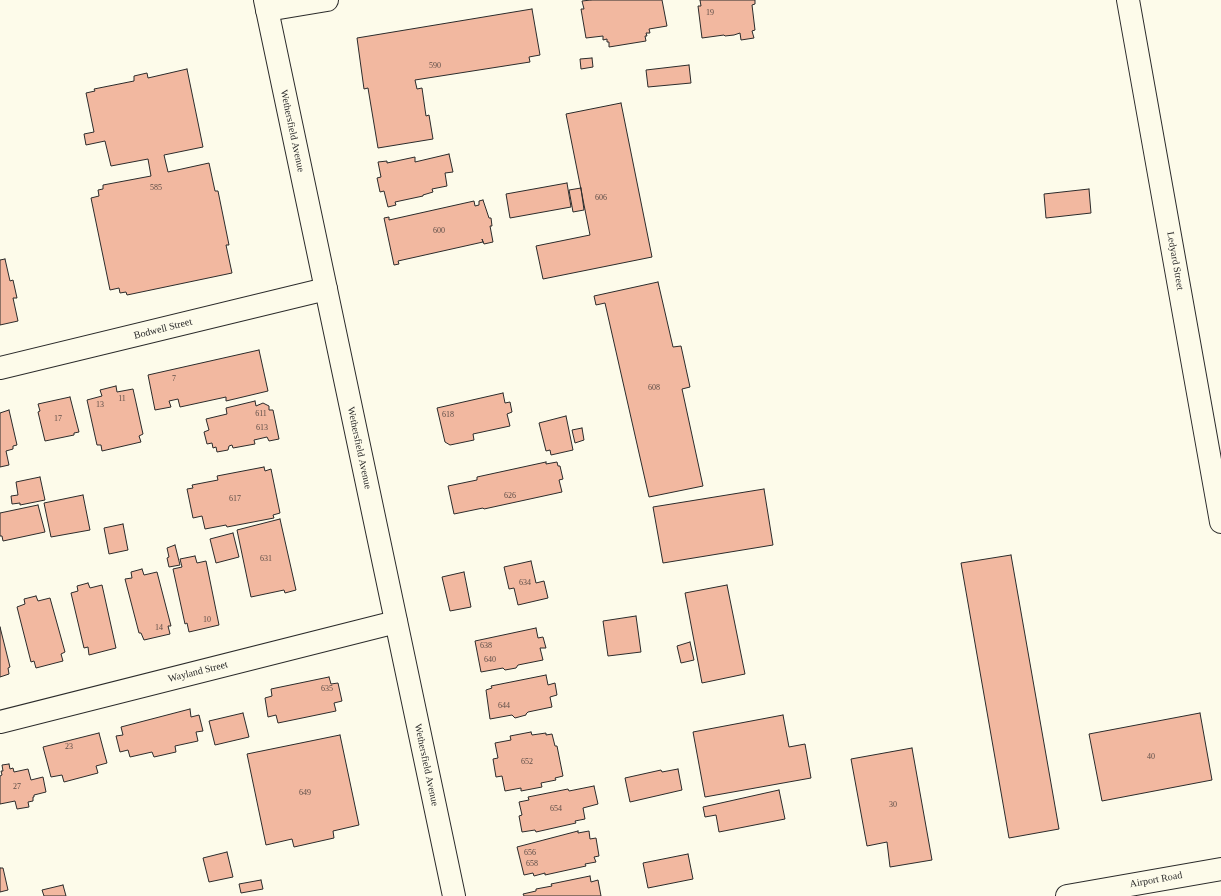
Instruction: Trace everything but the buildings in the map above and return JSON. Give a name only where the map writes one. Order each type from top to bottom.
[{"type":"street","points":[[266,5],[327,0]]},
{"type":"street","name":"Ledyard Street","points":[[1128,0],[1221,522]]},
{"type":"street","name":"Wethersfield Avenue","points":[[266,5],[454,896]]},
{"type":"street","name":"Bodwell Street","points":[[0,368],[326,289]]},
{"type":"street","name":"Wayland Street","points":[[0,722],[396,622]]},
{"type":"street","name":"Airport Road","points":[[1067,896],[1221,869]]}]
